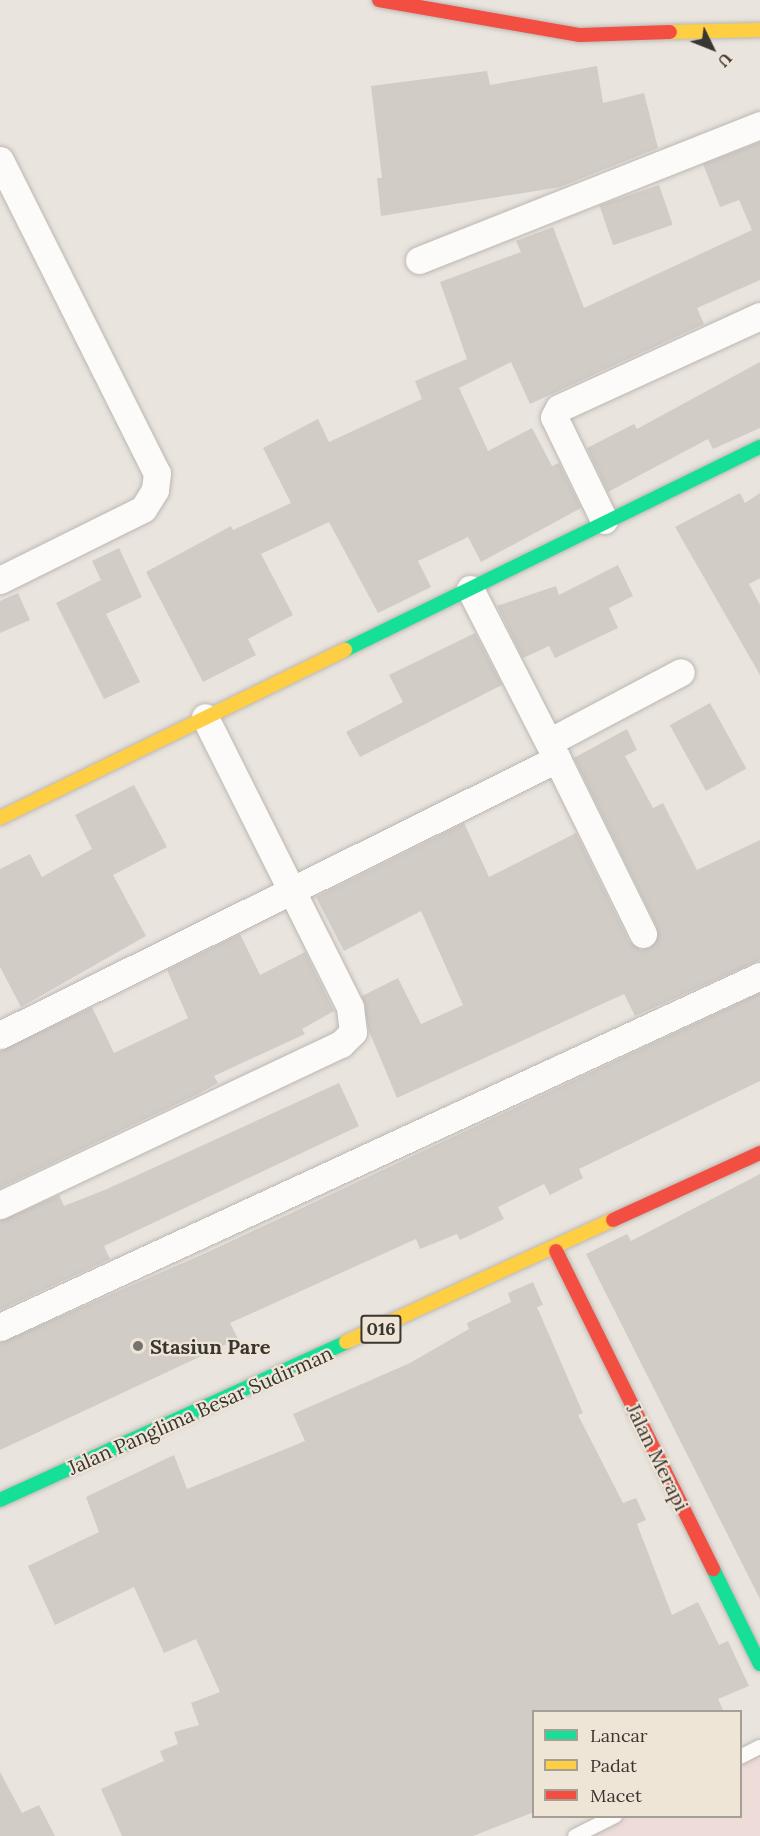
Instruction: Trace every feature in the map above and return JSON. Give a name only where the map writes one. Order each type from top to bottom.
[{"type":"street","points":[[380,0],[580,35],[760,30]]},
{"type":"street","points":[[419,260],[760,125]]},
{"type":"street","points":[[0,160],[157,473],[155,490],[143,508],[2,573]]},
{"type":"street","points":[[604,520],[554,417],[559,408],[760,316]]},
{"type":"street","points":[[0,818],[470,589],[604,520],[760,447]]},
{"type":"street","points":[[470,589],[644,934]]},
{"type":"street","points":[[0,1035],[292,891],[553,750],[681,672]]},
{"type":"street","points":[[0,1205],[348,1039],[354,1022],[350,1007],[205,717]]},
{"type":"street","points":[[0,1328],[760,976]]},
{"type":"street","name":"Jalan Panglima Besar Sudirman","points":[[0,1500],[556,1251],[760,1153]]},
{"type":"street","name":"Jalan Merapi","points":[[556,1251],[760,1664]]},
{"type":"lane","points":[[742,1757],[760,1748]]},
{"type":"lane","points":[[574,1836],[611,1818]]},
{"type":"shaded area","points":[[760,1747],[760,1836],[575,1836],[613,1818],[742,1818],[742,1756]]},
{"type":"building","points":[[597,66],[603,103],[644,93],[658,148],[560,187],[381,216],[377,178],[382,178],[371,86],[487,71],[490,85]]},
{"type":"building","points":[[760,142],[760,280],[697,308],[704,324],[530,404],[511,362],[459,388],[488,451],[532,428],[552,466],[559,463],[581,508],[481,562],[468,537],[418,561],[431,587],[378,613],[329,522],[261,554],[293,615],[248,639],[256,655],[203,682],[146,572],[231,526],[233,530],[291,503],[263,448],[318,419],[329,442],[422,399],[415,381],[467,359],[440,282],[521,252],[516,241],[553,227],[584,308],[752,230],[739,200],[720,207],[703,164]]},
{"type":"building","points":[[659,185],[673,225],[613,245],[599,206]]},
{"type":"building","points":[[760,362],[760,428],[713,449],[708,439],[608,492],[587,448],[634,424],[637,429]]},
{"type":"building","points":[[740,493],[745,503],[760,493],[760,578],[749,584],[760,605],[760,675],[675,527]]},
{"type":"building","points":[[119,548],[142,597],[106,614],[140,682],[104,699],[56,603],[101,580],[92,561]]},
{"type":"building","points":[[618,565],[633,596],[609,608],[618,628],[555,658],[549,646],[523,658],[497,606],[556,586],[559,595]]},
{"type":"building","points":[[18,593],[30,620],[0,633],[0,601]]},
{"type":"building","points":[[475,633],[502,685],[360,757],[346,732],[403,702],[389,675]]},
{"type":"building","points":[[710,703],[746,769],[706,791],[670,725]]},
{"type":"building","points":[[627,729],[637,750],[625,756],[653,808],[663,803],[697,870],[760,840],[760,960],[635,1016],[624,994],[397,1098],[369,1031],[362,996],[398,978],[421,1024],[463,1005],[421,911],[344,951],[316,897],[464,823],[489,877],[576,833],[629,941],[641,950],[650,948],[657,927],[574,758]]},
{"type":"building","points":[[134,785],[167,847],[113,875],[146,936],[21,1007],[0,967],[0,869],[30,854],[42,877],[92,849],[75,815]]},
{"type":"building","points":[[240,934],[260,975],[305,952],[334,1011],[302,1029],[305,1034],[214,1076],[218,1083],[198,1094],[0,1188],[0,1051],[92,1007],[114,1053],[188,1018],[167,970]]},
{"type":"building","points":[[760,993],[760,1081],[579,1169],[583,1178],[550,1195],[544,1184],[498,1207],[504,1219],[460,1240],[457,1234],[420,1249],[416,1239],[230,1323],[238,1339],[0,1450],[0,1343],[208,1252]]},
{"type":"building","points":[[339,1083],[359,1126],[104,1246],[110,1259],[0,1310],[0,1221],[59,1195],[64,1206],[107,1189]]},
{"type":"building","points":[[760,1174],[760,1599],[586,1254],[627,1234],[631,1241]]},
{"type":"building","points":[[533,1282],[543,1305],[537,1307],[583,1413],[578,1415],[623,1503],[636,1498],[646,1520],[637,1524],[672,1615],[698,1602],[719,1645],[728,1641],[749,1686],[718,1699],[723,1710],[532,1710],[532,1813],[473,1836],[122,1836],[101,1789],[164,1761],[160,1751],[178,1744],[174,1732],[199,1725],[191,1703],[220,1692],[196,1639],[164,1653],[134,1587],[55,1625],[28,1566],[99,1532],[86,1497],[174,1455],[187,1489],[305,1441],[293,1414],[410,1363],[469,1329],[467,1323],[511,1302],[508,1293]]},
{"type":"building","points":[[0,1772],[22,1813],[39,1805],[55,1836],[0,1836]]},
{"type":"traffic: fast","points":[[345,650],[760,447]]},
{"type":"traffic: fast","points":[[0,1500],[346,1342]]},
{"type":"traffic: fast","points":[[713,1569],[760,1664]]},
{"type":"traffic: slow","points":[[670,32],[760,30]]},
{"type":"traffic: slow","points":[[0,818],[345,650]]},
{"type":"traffic: slow","points":[[346,1342],[613,1220]]},
{"type":"traffic: jam","points":[[379,0],[580,35],[670,32]]},
{"type":"traffic: jam","points":[[613,1220],[760,1153]]},
{"type":"traffic: jam","points":[[556,1251],[713,1569]]},
{"type":"place","name":"Stasiun Pare","points":[[138,1346]]}]
